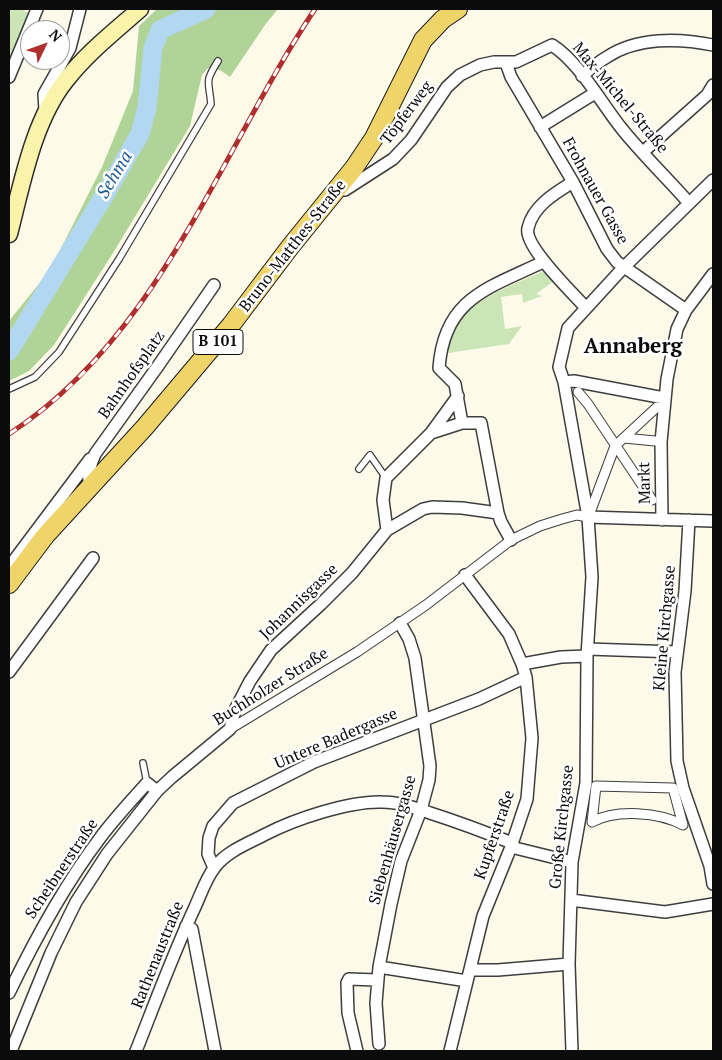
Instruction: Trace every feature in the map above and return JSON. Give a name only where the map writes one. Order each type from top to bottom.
[{"type":"main road","points":[[9,234],[33,148],[45,115],[65,81],[86,57],[111,32],[140,9]]},
{"type":"main road","name":"Bruno-Matthes-Straße","points":[[10,582],[45,536],[145,427],[231,326],[290,247],[337,189],[371,136],[423,40],[443,19],[458,9]]},
{"type":"street","points":[[9,77],[37,9]]},
{"type":"street","points":[[45,115],[44,94],[70,48],[80,9]]},
{"type":"street","points":[[582,76],[608,56],[631,46],[650,41],[667,40],[713,45]]},
{"type":"street","name":"Max-Michel-Straße","points":[[511,62],[552,45],[560,50],[623,131],[689,203]]},
{"type":"street","name":"Töpferweg","points":[[337,189],[345,190],[393,159],[411,140],[447,87],[460,75],[480,65],[494,62],[511,62]]},
{"type":"street","name":"Frohnauer Gasse","points":[[511,62],[511,77],[573,182],[607,249],[623,268],[686,310]]},
{"type":"street","points":[[643,152],[707,95],[713,85]]},
{"type":"street","points":[[540,127],[595,93]]},
{"type":"street","points":[[590,513],[564,382],[559,367],[568,328],[623,268],[713,180]]},
{"type":"street","points":[[573,182],[550,195],[544,201],[528,228],[528,235],[544,262],[586,308]]},
{"type":"street","points":[[462,423],[456,384],[439,368],[440,349],[452,320],[463,306],[485,290],[544,262]]},
{"type":"street","points":[[564,382],[574,381],[661,402],[678,330],[686,310],[713,274]]},
{"type":"street","name":"Bahnhofsplatz","points":[[90,488],[88,479],[89,467],[95,454],[214,285]]},
{"type":"street","name":"Markt","points":[[578,392],[652,500]]},
{"type":"street","points":[[387,530],[383,500],[386,478],[431,433],[458,396]]},
{"type":"street","name":"Markt","points":[[661,402],[662,520],[590,513],[615,446],[661,402]]},
{"type":"street","points":[[576,404],[588,404]]},
{"type":"street","points":[[431,433],[462,423],[481,422],[498,513],[511,540]]},
{"type":"street","name":"Markt","points":[[624,438],[655,441]]},
{"type":"street","points":[[10,582],[15,559],[85,464],[95,454]]},
{"type":"street","name":"Johannisgasse","points":[[230,729],[239,703],[250,681],[271,650],[352,574],[387,530],[423,509],[432,507],[462,508],[498,513]]},
{"type":"street","name":"Buchholzer Straße","points":[[11,1051],[51,953],[76,902],[107,854],[157,791],[172,777],[230,729],[357,652],[426,605],[511,540],[562,518],[590,513]]},
{"type":"street","name":"Große Kirchgasse","points":[[572,1051],[569,964],[572,862],[586,783],[587,652],[592,577],[590,513]]},
{"type":"street","points":[[662,520],[713,521]]},
{"type":"street","name":"Kleine Kirchgasse","points":[[689,520],[685,591],[675,672],[677,761],[683,788],[710,866],[713,884]]},
{"type":"street","points":[[9,672],[93,558]]},
{"type":"street","name":"Kupferstraße","points":[[450,1051],[483,916],[527,799],[532,738],[526,677],[522,664],[509,634],[466,575]]},
{"type":"street","name":"Siebenhäusergasse","points":[[379,1044],[376,1003],[377,980],[391,904],[401,861],[421,810],[430,780],[430,766],[415,658],[409,638],[400,623]]},
{"type":"street","points":[[522,664],[587,652],[676,652]]},
{"type":"street","name":"Untere Badergasse","points":[[213,870],[208,854],[209,838],[213,826],[234,804],[314,762],[479,699],[526,677]]},
{"type":"street","points":[[147,783],[157,791]]},
{"type":"street","name":"Scheibnerstraße","points":[[9,994],[36,937],[84,860],[101,836],[147,783]]},
{"type":"street","points":[[596,786],[673,788],[683,825],[652,816],[619,813],[592,822],[596,786]]},
{"type":"street","points":[[213,870],[230,853],[275,830],[331,810],[382,802],[421,810],[468,825],[511,845],[572,862]]},
{"type":"street","name":"Rathenaustraße","points":[[136,1051],[186,926],[213,870]]},
{"type":"street","points":[[571,900],[665,912],[713,904]]},
{"type":"street","points":[[186,926],[192,929],[215,1051]]},
{"type":"street","points":[[471,970],[569,964]]},
{"type":"street","points":[[379,967],[467,981]]},
{"type":"street","points":[[357,1051],[348,1013],[347,983],[349,979],[377,980]]},
{"type":"lane","points":[[9,389],[35,377],[59,352],[119,259],[211,104],[207,82],[210,73],[218,61]]},
{"type":"lane","points":[[358,469],[370,455],[386,478]]},
{"type":"lane","points":[[142,763],[147,783]]},
{"type":"green space","points":[[9,9],[20,9],[29,13],[26,20],[20,20],[20,34],[9,60]]},
{"type":"green space","points":[[157,9],[278,9],[230,77],[220,70],[208,68],[202,75],[190,126],[113,253],[54,345],[29,371],[9,381],[9,321],[50,270],[102,167],[133,91],[139,26]]},
{"type":"green space","points":[[546,270],[555,280],[536,294],[542,296],[523,303],[522,294],[501,297],[505,329],[522,326],[509,344],[448,353],[451,341],[462,318],[478,303],[496,292]]},
{"type":"waterway","name":"Sehma","points":[[9,351],[140,134],[147,108],[153,48],[160,30],[206,9]]},
{"type":"railway","points":[[9,434],[62,394],[107,346],[147,294],[183,239],[280,65],[315,9]]},
{"type":"district","name":"Annaberg","points":[[633,347]]}]
